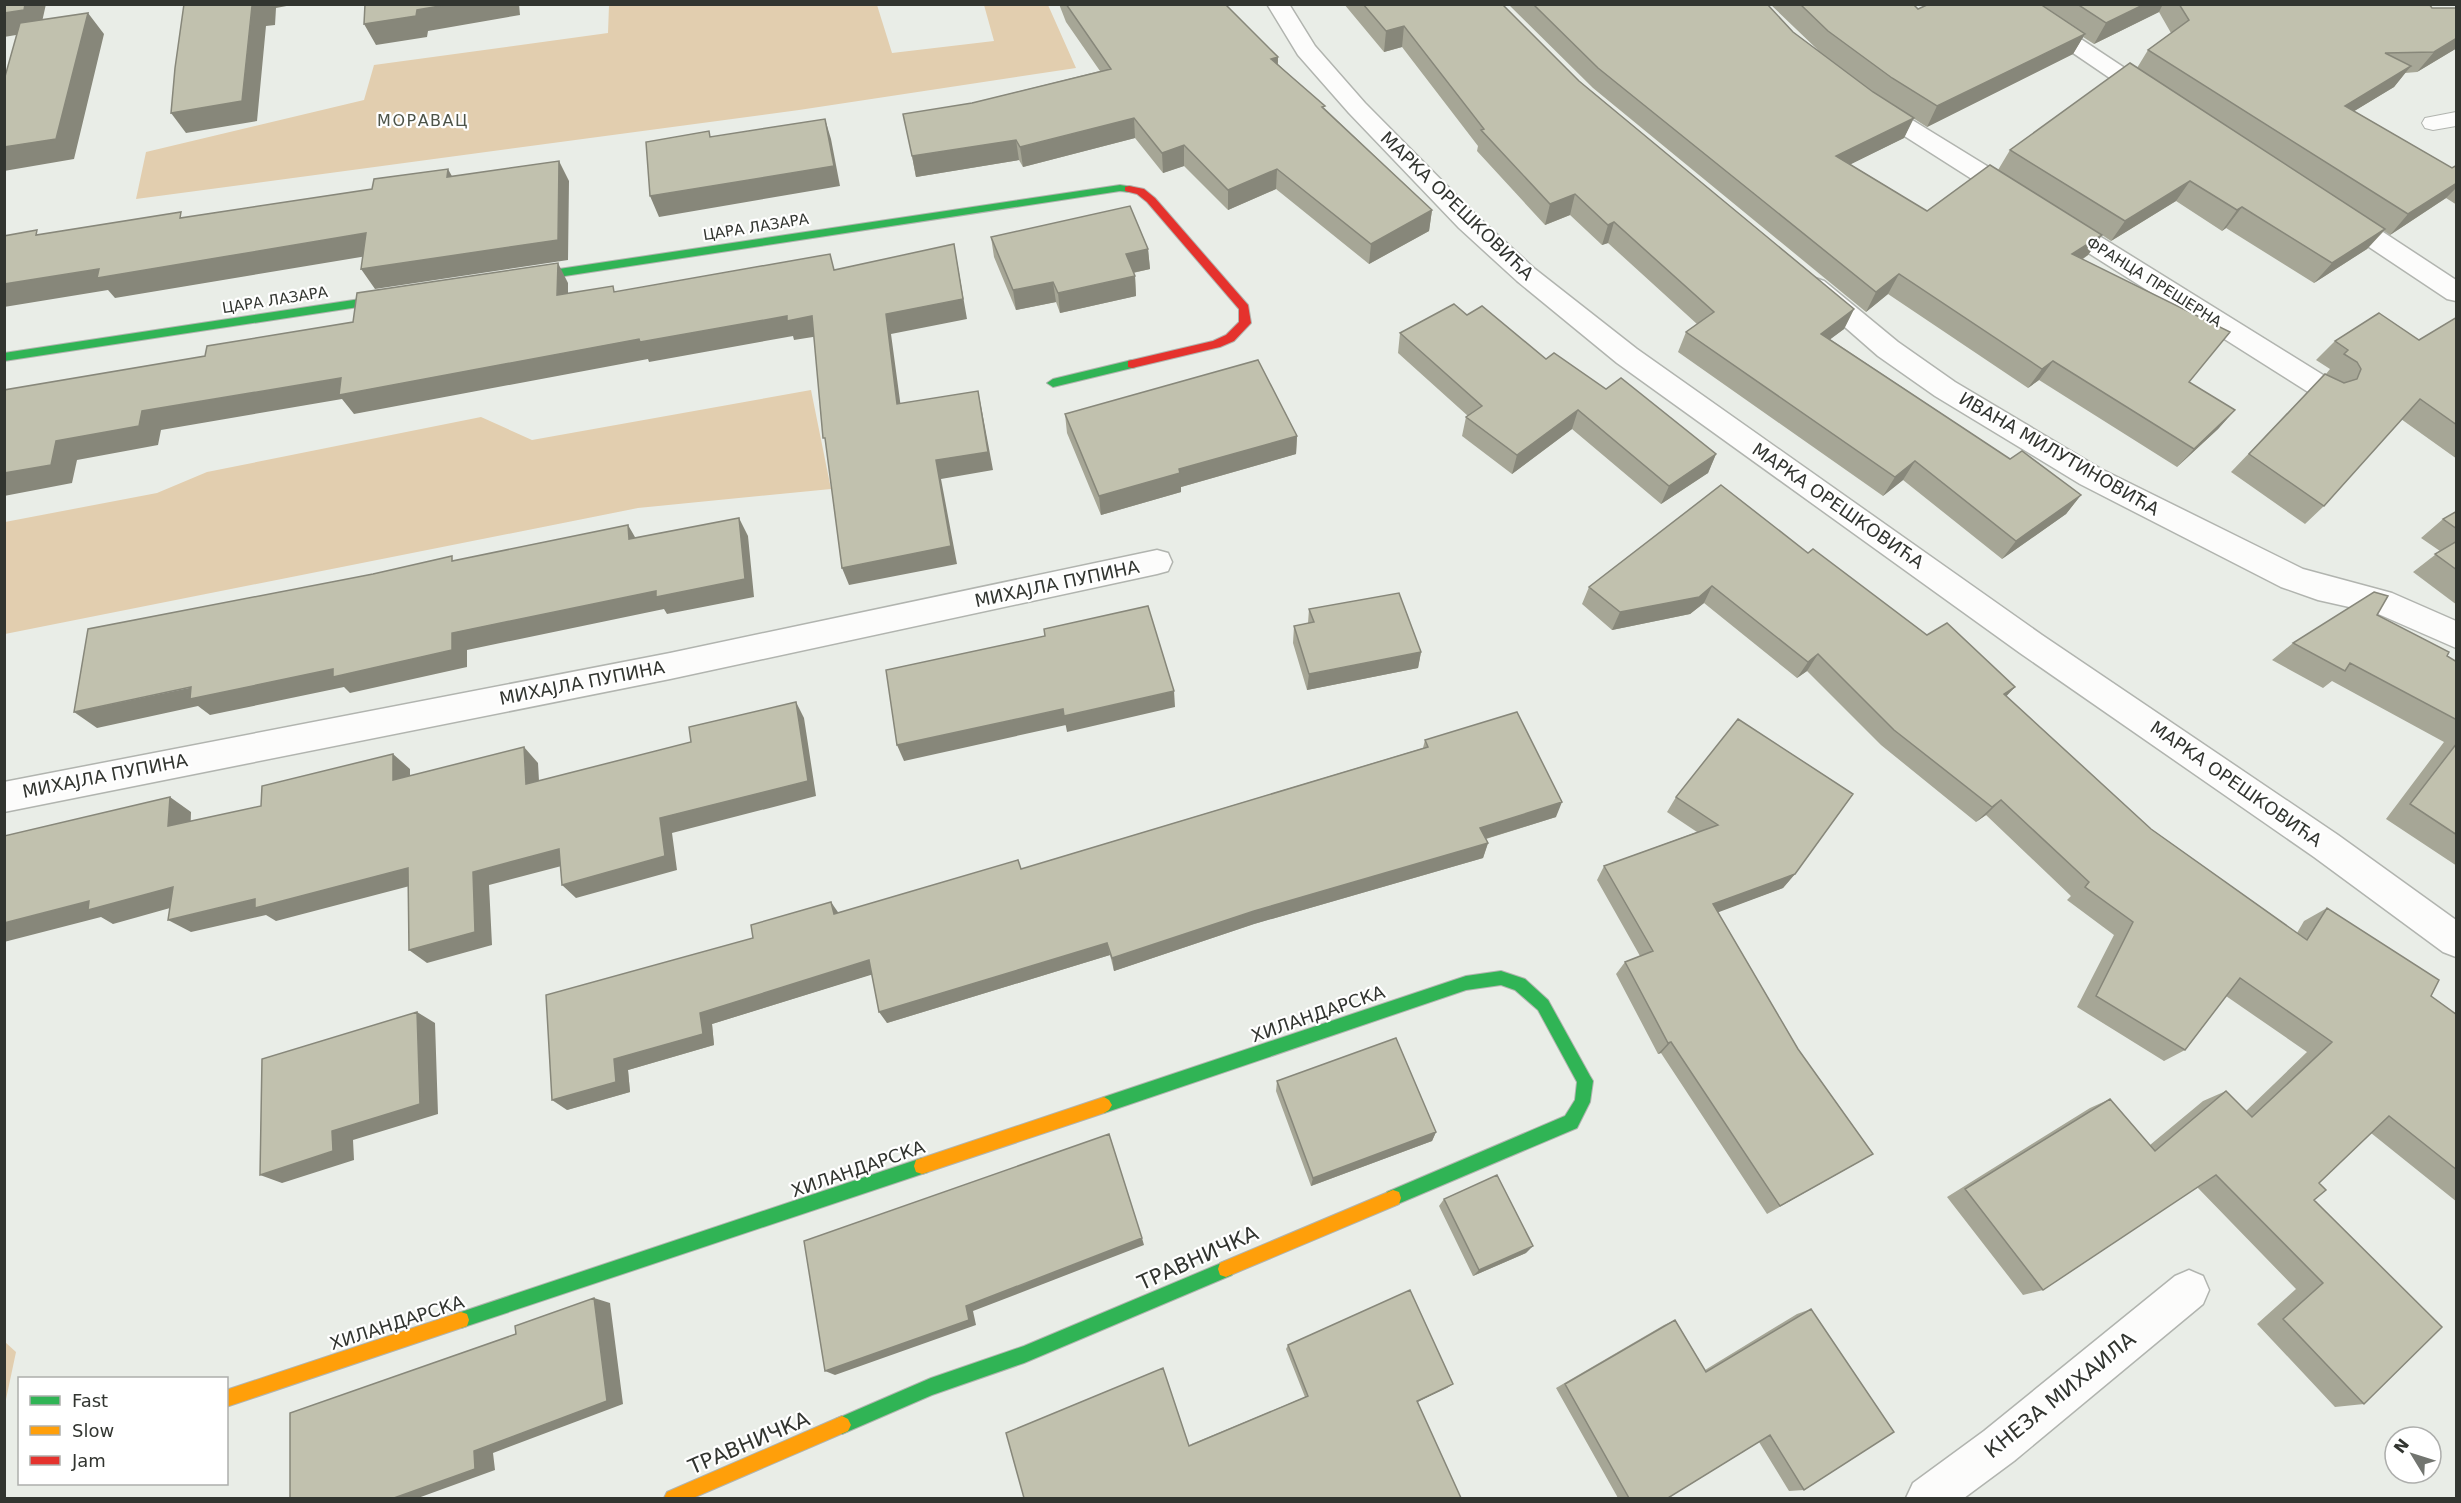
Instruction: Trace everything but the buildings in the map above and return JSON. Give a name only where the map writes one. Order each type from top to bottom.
[{"type":"street","name":"МАРКА ОРЕШКОВИЋА","points":[[1278,4],[1306,50],[1357,108],[1468,222],[1526,275],[1608,341],[2031,644],[2326,846],[2457,940]]},
{"type":"street","points":[[2012,4],[2176,111]]},
{"type":"street","name":"ФРАНЦА ПРЕШЕРНА","points":[[1854,93],[1921,138],[2326,390]]},
{"type":"street","name":"ЦАРА ЛАЗАРА","points":[[502,282],[1109,190],[1140,191],[1151,200],[1244,309],[1245,323],[1230,338],[1216,344],[1053,383]]},
{"type":"street","points":[[2318,201],[2457,292]]},
{"type":"street","name":"ИВАНА МИЛУТИНОВИЋА","points":[[1791,267],[1897,355],[2016,435],[2150,507],[2292,578],[2318,588],[2381,602],[2457,635]]},
{"type":"street","name":"ЦАРА ЛАЗАРА","points":[[4,357],[419,295]]},
{"type":"street","name":"МИХАЈЛА ПУПИНА","points":[[4,796],[670,666],[1157,562]]},
{"type":"street","name":"ХИЛАНДАРСКА","points":[[228,1398],[1466,983],[1501,978]]},
{"type":"street","name":"ТРАВНИЧКА","points":[[673,1498],[931,1387],[1024,1354],[1145,1304],[1571,1122],[1582,1102],[1585,1081],[1543,1005],[1520,984],[1501,978]]},
{"type":"street","name":"КНЕЗА МИХАИЛА","points":[[1928,1498],[1999,1446],[2189,1290]]},
{"type":"lane","points":[[2433,123],[2457,119]]},
{"type":"shaded area","points":[[609,5],[877,5],[892,53],[994,41],[984,5],[1048,5],[1076,68],[799,110],[136,199],[146,152],[364,100],[374,65],[608,33]]},
{"type":"shaded area","points":[[811,390],[831,489],[638,508],[5,634],[5,522],[157,493],[207,472],[481,417],[532,440]]},
{"type":"shaded area","points":[[5,1342],[16,1352],[5,1404]]},
{"type":"traffic: fast","points":[[519,279],[1120,188],[1129,189]]},
{"type":"traffic: fast","points":[[4,357],[400,297]]},
{"type":"traffic: fast","points":[[1053,383],[1132,364]]},
{"type":"traffic: fast","points":[[1104,1105],[1466,983],[1501,978],[1520,984],[1543,1005],[1585,1081],[1582,1102],[1571,1122],[1393,1198]]},
{"type":"traffic: fast","points":[[461,1320],[922,1166]]},
{"type":"traffic: fast","points":[[842,1425],[931,1387],[1024,1354],[1226,1269]]},
{"type":"traffic: slow","points":[[922,1166],[1104,1105]]},
{"type":"traffic: slow","points":[[1226,1269],[1393,1198]]},
{"type":"traffic: slow","points":[[228,1398],[461,1320]]},
{"type":"traffic: slow","points":[[673,1498],[842,1425]]},
{"type":"traffic: jam","points":[[1129,189],[1140,191],[1151,200],[1244,308],[1245,323],[1230,338],[1216,344],[1132,364]]},
{"type":"district","name":"МОРАВАЦ","points":[[423,120]]}]
